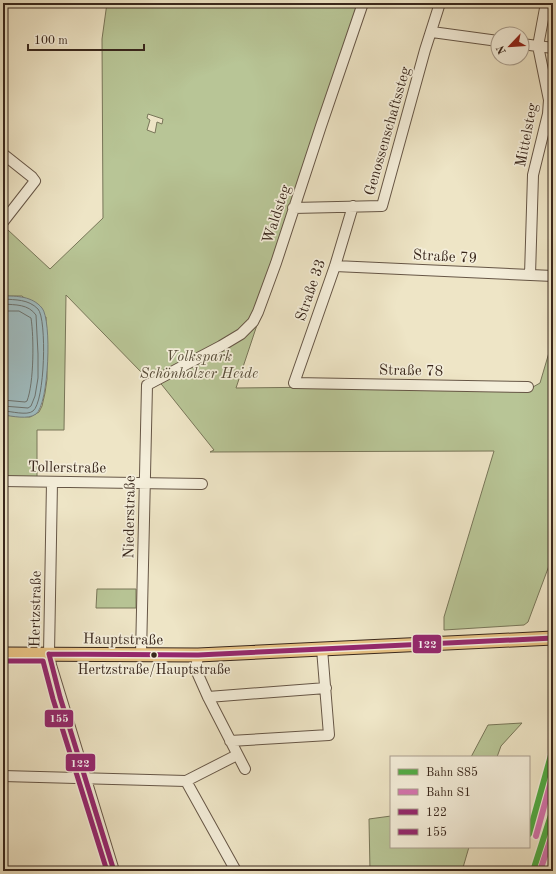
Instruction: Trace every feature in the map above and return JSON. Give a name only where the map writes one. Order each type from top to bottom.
[{"type":"main road","name":"Hauptstraße","points":[[3,654],[198,655],[553,638]]},
{"type":"street","name":"Waldsteg","points":[[152,382],[221,346],[241,334],[251,325],[258,312],[363,3]]},
{"type":"street","name":"Genossenschaftssteg","points":[[293,208],[382,206],[425,50],[440,3]]},
{"type":"street","name":"Mittelsteg","points":[[530,275],[533,174],[548,114],[549,100],[538,46],[546,3]]},
{"type":"street","points":[[432,32],[490,40]]},
{"type":"street","points":[[530,45],[553,48]]},
{"type":"street","points":[[3,154],[35,181],[3,222]]},
{"type":"street","name":"Straße 33","points":[[294,384],[335,266],[353,206]]},
{"type":"street","name":"Straße 79","points":[[335,266],[553,276]]},
{"type":"street","name":"Niederstraße","points":[[141,655],[146,385],[152,382]]},
{"type":"street","name":"Straße 78","points":[[294,384],[528,387]]},
{"type":"street","name":"Tollerstraße","points":[[3,481],[202,484]]},
{"type":"street","name":"Hertzstraße","points":[[52,482],[49,654],[51,665],[114,871]]},
{"type":"street","points":[[230,741],[329,735],[322,649]]},
{"type":"street","points":[[198,655],[196,670],[208,697],[245,769]]},
{"type":"street","points":[[208,697],[326,688]]},
{"type":"street","points":[[3,776],[186,781],[237,755]]},
{"type":"street","points":[[186,781],[236,871]]},
{"type":"green space","name":"Volkspark Schönholzer Heide","points":[[107,3],[359,3],[236,388],[327,387],[526,391],[540,383],[553,339],[553,555],[528,622],[524,625],[444,630],[444,617],[494,451],[210,452],[214,450],[162,385],[143,366],[142,373],[66,295],[64,430],[37,430],[37,478],[3,477],[3,415],[30,417],[39,412],[42,406],[47,379],[46,317],[22,296],[3,296],[3,236],[8,230],[50,269],[103,218],[102,39]],"holes":[[[148,114],[163,119],[162,124],[157,122],[155,133],[147,130],[150,120],[147,118]]]},
{"type":"green space","points":[[97,589],[136,589],[136,608],[96,608]]},
{"type":"green space","points":[[522,723],[501,746],[497,756],[472,756],[488,725]]},
{"type":"green space","points":[[390,816],[390,848],[469,848],[462,871],[370,871],[369,819]]},
{"type":"water","points":[[3,296],[19,297],[34,301],[42,308],[45,316],[47,328],[48,362],[44,395],[36,414],[29,417],[3,415]]},
{"type":"rail line","name":"S85","points":[[530,830],[553,748]]},
{"type":"rail line","name":"S1","points":[[536,836],[553,774]]},
{"type":"rail line","name":"S85","points":[[533,871],[552,812]]},
{"type":"rail line","name":"S1","points":[[540,871],[553,832]]},
{"type":"transit line","name":"122","points":[[49,654],[198,655],[553,638]]},
{"type":"transit line","name":"122","points":[[49,654],[60,697],[114,871]]},
{"type":"transit line","name":"155","points":[[3,661],[43,661],[53,699],[107,871]]},
{"type":"place","name":"Hertzstraße/Hauptstraße","points":[[154,655]]}]
